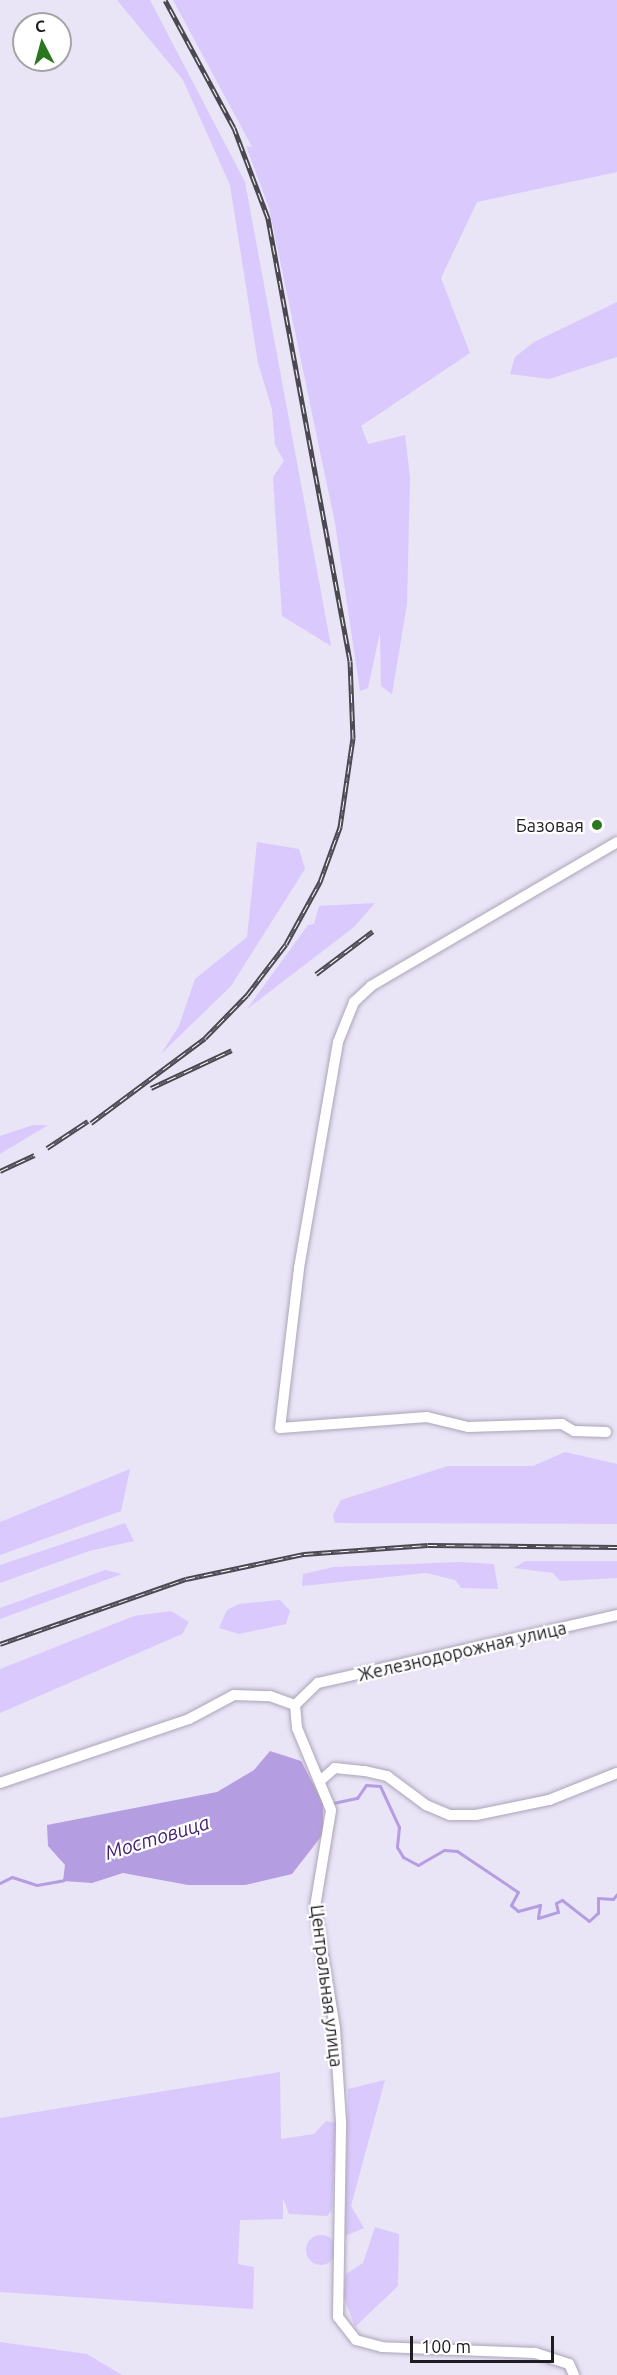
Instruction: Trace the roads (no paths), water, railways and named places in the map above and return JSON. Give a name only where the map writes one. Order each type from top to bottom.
[{"type":"street","points":[[606,1432],[574,1431],[562,1424],[468,1427],[427,1417],[280,1428],[299,1268],[338,1042],[354,1002],[371,986],[617,842]]},
{"type":"street","name":"Железнодорожная улица","points":[[295,1704],[307,1688],[617,1615]]},
{"type":"street","points":[[0,1783],[189,1719],[234,1695],[260,1694],[295,1704]]},
{"type":"street","name":"Центральная улица","points":[[295,1704],[297,1728],[321,1780],[332,1828],[315,1880],[315,1907],[335,2028],[341,2122],[336,2226],[338,2317],[356,2340],[382,2347],[535,2353],[569,2364],[574,2375]]},
{"type":"street","points":[[321,1780],[335,1768],[365,1771],[387,1776],[426,1805],[450,1815],[476,1815],[549,1800],[617,1773]]},
{"type":"water","points":[[270,1751],[301,1761],[323,1802],[323,1834],[292,1874],[245,1885],[188,1885],[123,1873],[92,1883],[63,1881],[65,1865],[48,1846],[47,1825],[217,1792],[254,1770]]},
{"type":"waterway","name":"Мостовица","points":[[333,1803],[357,1798],[366,1785],[380,1786],[399,1827],[397,1847],[403,1857],[418,1865],[444,1850],[457,1851],[518,1892],[511,1905],[518,1911],[540,1905],[538,1918],[558,1912],[556,1903],[562,1900],[589,1921],[598,1913],[598,1898],[613,1899],[617,1894]]},
{"type":"waterway","name":"Мостовица","points":[[0,1883],[12,1877],[37,1885],[64,1880]]},
{"type":"railway","points":[[91,1123],[205,1038],[247,995],[286,944],[320,882],[340,827],[353,738],[350,661],[268,218],[234,128],[165,0]]},
{"type":"railway","points":[[316,974],[373,931]]},
{"type":"railway","points":[[151,1088],[232,1050]]},
{"type":"railway","points":[[47,1148],[88,1121]]},
{"type":"railway","points":[[0,1171],[35,1155]]},
{"type":"railway","points":[[0,1644],[186,1579],[304,1554],[428,1545],[617,1547]]},
{"type":"place","name":"Базовая","points":[[597,825]]}]
